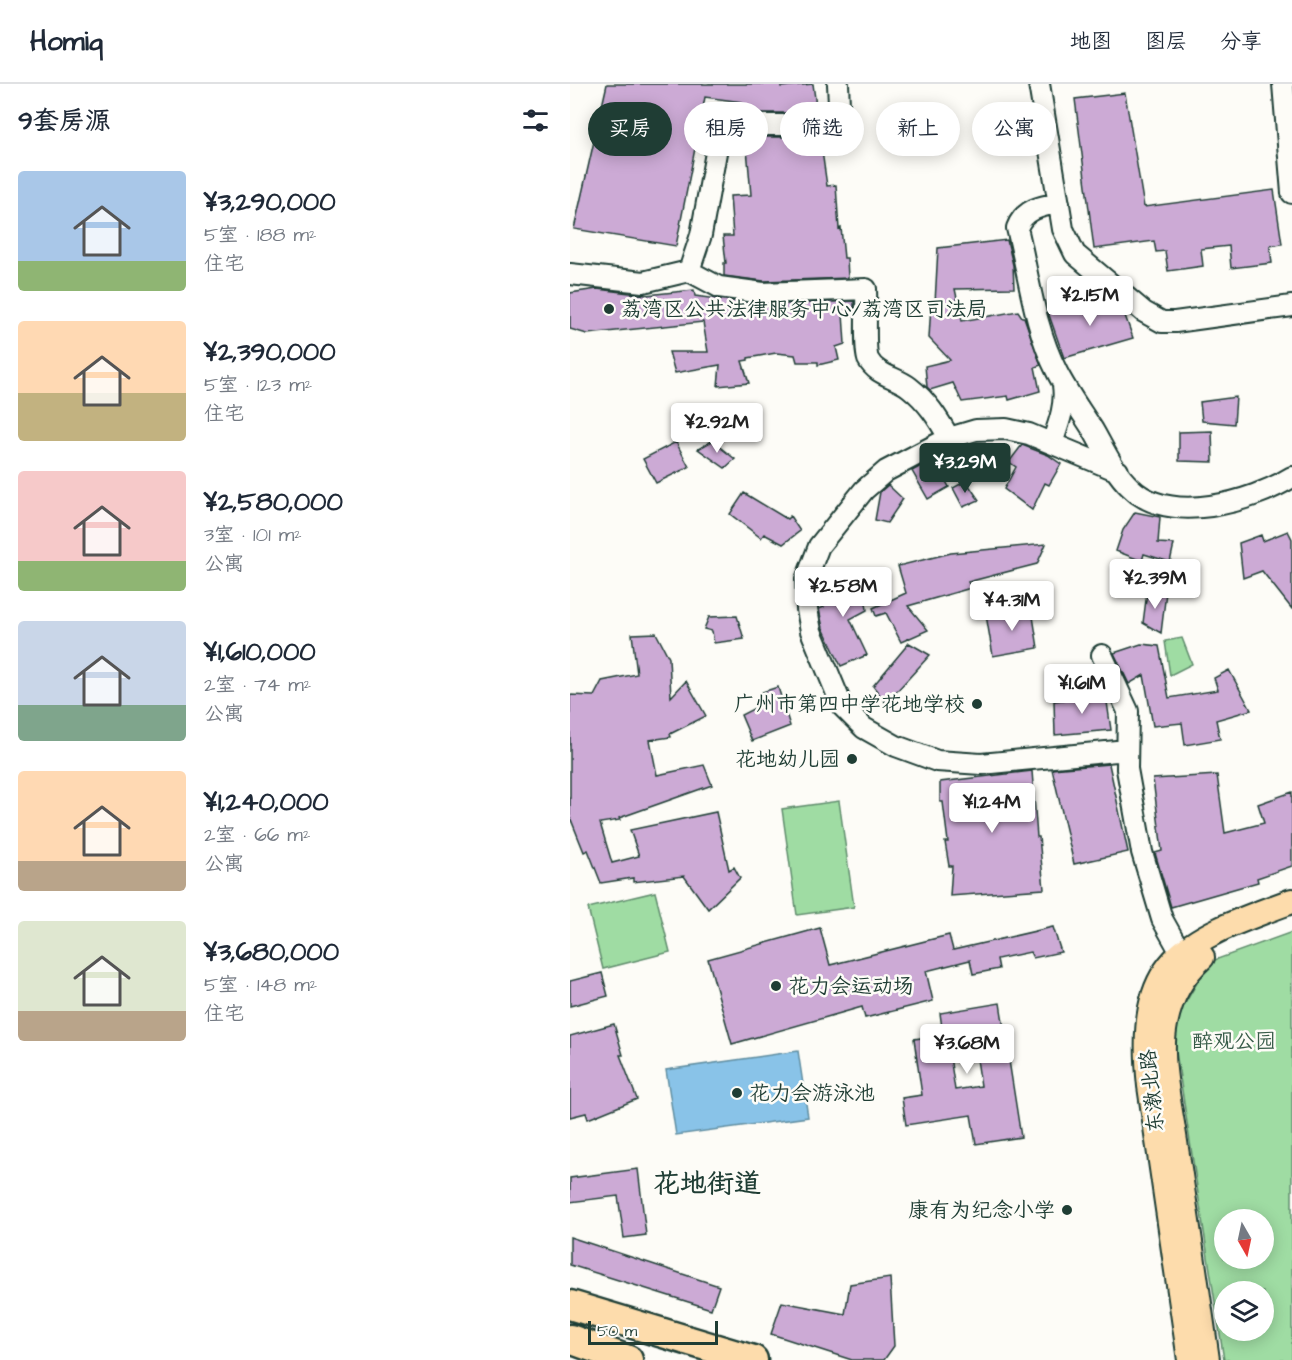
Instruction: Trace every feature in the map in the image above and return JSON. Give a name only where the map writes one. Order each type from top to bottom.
[{"type":"highway","points":[[570,1305],[753,1360]]},
{"type":"highway","points":[[570,1339],[628,1360]]},
{"type":"main road","name":"东漖北路","points":[[1190,1360],[1146,1053],[1146,1030],[1155,989],[1181,953],[1221,928],[1292,901]]},
{"type":"main road","name":"东漖北路","points":[[1208,1360],[1170,1104],[1164,1025],[1180,980],[1205,954],[1292,919]]},
{"type":"street","points":[[689,270],[701,235],[721,125],[840,125],[838,84]]},
{"type":"street","points":[[1040,84],[1063,230],[1075,254],[1144,312],[1162,322],[1292,306]]},
{"type":"street","points":[[1283,84],[1292,194]]},
{"type":"street","points":[[1059,203],[1037,206],[1020,220],[1017,228],[1034,309],[1048,351],[1062,381],[1131,488],[1151,500],[1182,509],[1253,497],[1292,477]]},
{"type":"street","points":[[570,274],[643,282],[689,270],[719,287],[763,293],[866,289],[867,357],[875,369],[908,386],[924,400],[949,438]]},
{"type":"street","points":[[1052,443],[1063,412],[1065,397],[1062,381]]},
{"type":"street","points":[[1118,471],[1029,434],[1006,429],[976,430],[949,438],[886,471],[864,490],[819,546],[806,580],[807,609],[811,631],[842,706],[864,728],[896,746],[937,761],[981,764],[1127,750]]},
{"type":"street","points":[[1102,655],[1128,711],[1127,769],[1142,852],[1162,919],[1181,953]]},
{"type":"green space","points":[[1182,638],[1192,664],[1170,675],[1165,641]]},
{"type":"green space","name":"花力会运动场","points":[[839,801],[854,907],[797,915],[782,809]]},
{"type":"green space","points":[[655,892],[670,952],[603,969],[588,908]]},
{"type":"green space","name":"醉观公园","points":[[1292,932],[1292,1360],[1224,1360],[1221,1341],[1274,1341],[1274,1281],[1214,1281],[1214,1296],[1172,1026],[1209,962]]},
{"type":"water","name":"花力会游泳池","points":[[798,1051],[808,1117],[676,1135],[666,1070]]},
{"type":"building","points":[[607,84],[781,84],[781,87],[813,84],[815,102],[780,102],[780,113],[768,113],[768,102],[742,102],[705,97],[704,102],[684,102],[684,156],[694,156],[676,246],[574,229],[591,156],[672,156],[672,102],[603,102]]},
{"type":"building","points":[[1125,93],[1144,207],[1274,190],[1282,244],[1270,246],[1272,263],[1231,268],[1229,246],[1201,249],[1203,266],[1168,271],[1165,251],[1156,252],[1154,241],[1094,249],[1075,99]]},
{"type":"building","points":[[768,137],[780,137],[780,156],[823,156],[827,186],[836,185],[839,229],[841,228],[844,258],[847,258],[848,278],[764,281],[724,276],[724,263],[726,263],[723,236],[733,236],[730,196],[751,195],[748,156],[768,156]]},
{"type":"building","points":[[1007,240],[1013,265],[1014,288],[955,289],[962,321],[1018,311],[1024,317],[1041,365],[1035,367],[1040,391],[1009,400],[1008,396],[962,402],[953,383],[930,390],[927,387],[925,366],[950,360],[929,338],[931,304],[935,303],[938,248]]},
{"type":"building","points":[[597,289],[646,295],[694,290],[695,296],[763,305],[854,301],[854,316],[843,314],[845,344],[836,347],[839,360],[818,365],[818,362],[797,362],[795,355],[776,353],[748,358],[742,361],[749,383],[718,386],[720,365],[675,373],[669,352],[708,352],[703,322],[587,334],[570,329],[570,293]]},
{"type":"building","points":[[1110,299],[1123,310],[1133,338],[1064,358],[1048,312]]},
{"type":"building","points":[[1236,397],[1234,424],[1202,421],[1200,402]]},
{"type":"building","points":[[1212,431],[1213,462],[1179,461],[1179,432]]},
{"type":"building","points":[[712,441],[735,459],[725,468],[698,449]]},
{"type":"building","points":[[676,442],[689,467],[656,483],[643,459]]},
{"type":"building","points":[[1022,445],[1048,455],[1061,464],[1049,485],[1045,483],[1032,510],[1004,489],[1016,467],[1009,462]]},
{"type":"building","points":[[934,459],[949,487],[928,499],[912,471]]},
{"type":"building","points":[[966,481],[979,500],[963,507],[953,488]]},
{"type":"building","points":[[888,485],[903,499],[887,523],[875,520],[880,492]]},
{"type":"building","points":[[744,493],[787,519],[790,516],[800,531],[783,544],[764,534],[761,538],[730,514]]},
{"type":"building","points":[[1135,512],[1160,517],[1158,543],[1174,544],[1170,562],[1144,554],[1142,561],[1116,551],[1123,530]]},
{"type":"building","points":[[1288,531],[1292,539],[1292,609],[1262,571],[1243,578],[1239,543],[1261,535],[1263,541]]},
{"type":"building","points":[[1046,544],[1037,564],[968,582],[971,588],[908,606],[928,630],[901,642],[886,613],[876,616],[873,608],[906,593],[898,566],[951,553]]},
{"type":"building","points":[[822,574],[864,587],[867,610],[850,619],[867,655],[841,666],[823,628],[819,609],[824,607]]},
{"type":"building","points":[[1147,592],[1166,592],[1161,633],[1143,623]]},
{"type":"building","points":[[1032,610],[1038,648],[993,656],[986,615]]},
{"type":"building","points":[[737,616],[744,639],[714,643],[712,631],[704,629],[709,617]]},
{"type":"building","points":[[656,633],[669,658],[671,697],[686,681],[706,716],[670,734],[671,737],[650,740],[657,775],[704,765],[712,785],[619,818],[620,820],[600,823],[612,863],[639,856],[630,830],[716,812],[729,870],[734,867],[740,878],[708,909],[684,876],[633,882],[633,878],[601,883],[588,850],[584,852],[570,817],[570,695],[594,696],[602,681],[637,674],[632,634]]},
{"type":"building","points":[[909,643],[930,655],[886,703],[873,686]]},
{"type":"building","points":[[1141,644],[1159,646],[1169,698],[1218,690],[1214,678],[1229,670],[1251,710],[1216,720],[1220,739],[1185,745],[1182,723],[1153,726],[1144,675],[1129,684],[1114,653]]},
{"type":"building","points":[[778,687],[790,726],[752,741],[741,715],[757,707],[762,692]]},
{"type":"building","points":[[1106,695],[1111,730],[1055,735],[1054,701]]},
{"type":"building","points":[[1109,764],[1128,852],[1074,864],[1052,769]]},
{"type":"building","points":[[1032,771],[1044,889],[950,896],[952,866],[949,866],[945,842],[948,842],[943,802],[940,802],[940,782]]},
{"type":"building","points":[[1217,775],[1225,833],[1264,823],[1258,804],[1292,792],[1292,866],[1257,878],[1258,882],[1171,907],[1155,853],[1162,851],[1153,779]]},
{"type":"building","points":[[1053,927],[1061,952],[1033,958],[1030,952],[997,959],[999,969],[973,974],[970,960],[926,971],[933,1001],[865,1018],[862,1007],[732,1044],[708,959],[820,928],[830,965],[949,935],[953,950]]},
{"type":"building","points":[[602,973],[608,996],[570,1006],[570,981]]},
{"type":"building","points":[[1000,1003],[1021,1137],[976,1144],[971,1115],[906,1125],[902,1098],[922,1095],[914,1039],[943,1035],[940,1013]],"holes":[[[974,1039],[981,1086],[955,1090],[948,1043]]]},
{"type":"building","points":[[614,1024],[623,1055],[620,1055],[637,1099],[588,1119],[586,1113],[570,1117],[570,1036]]},
{"type":"building","points":[[638,1169],[646,1235],[624,1238],[618,1196],[570,1202],[570,1178]]},
{"type":"building","points":[[570,1237],[719,1286],[711,1309],[570,1265]]},
{"type":"building","points":[[890,1278],[894,1346],[884,1360],[852,1360],[771,1334],[782,1302],[845,1314],[850,1284]]},
{"type":"place","name":"荔湾区公共法律服务中心/荔湾区司法局","points":[[609,309]]},
{"type":"place","name":"广州市第四中学花地学校","points":[[977,704]]},
{"type":"place","name":"花地幼儿园","points":[[852,759]]},
{"type":"place","name":"花力会运动场","points":[[776,986]]},
{"type":"place","name":"花力会游泳池","points":[[737,1093]]},
{"type":"place","name":"康有为纪念小学","points":[[1067,1210]]},
{"type":"district","name":"花地街道","points":[[707,1184]]}]
